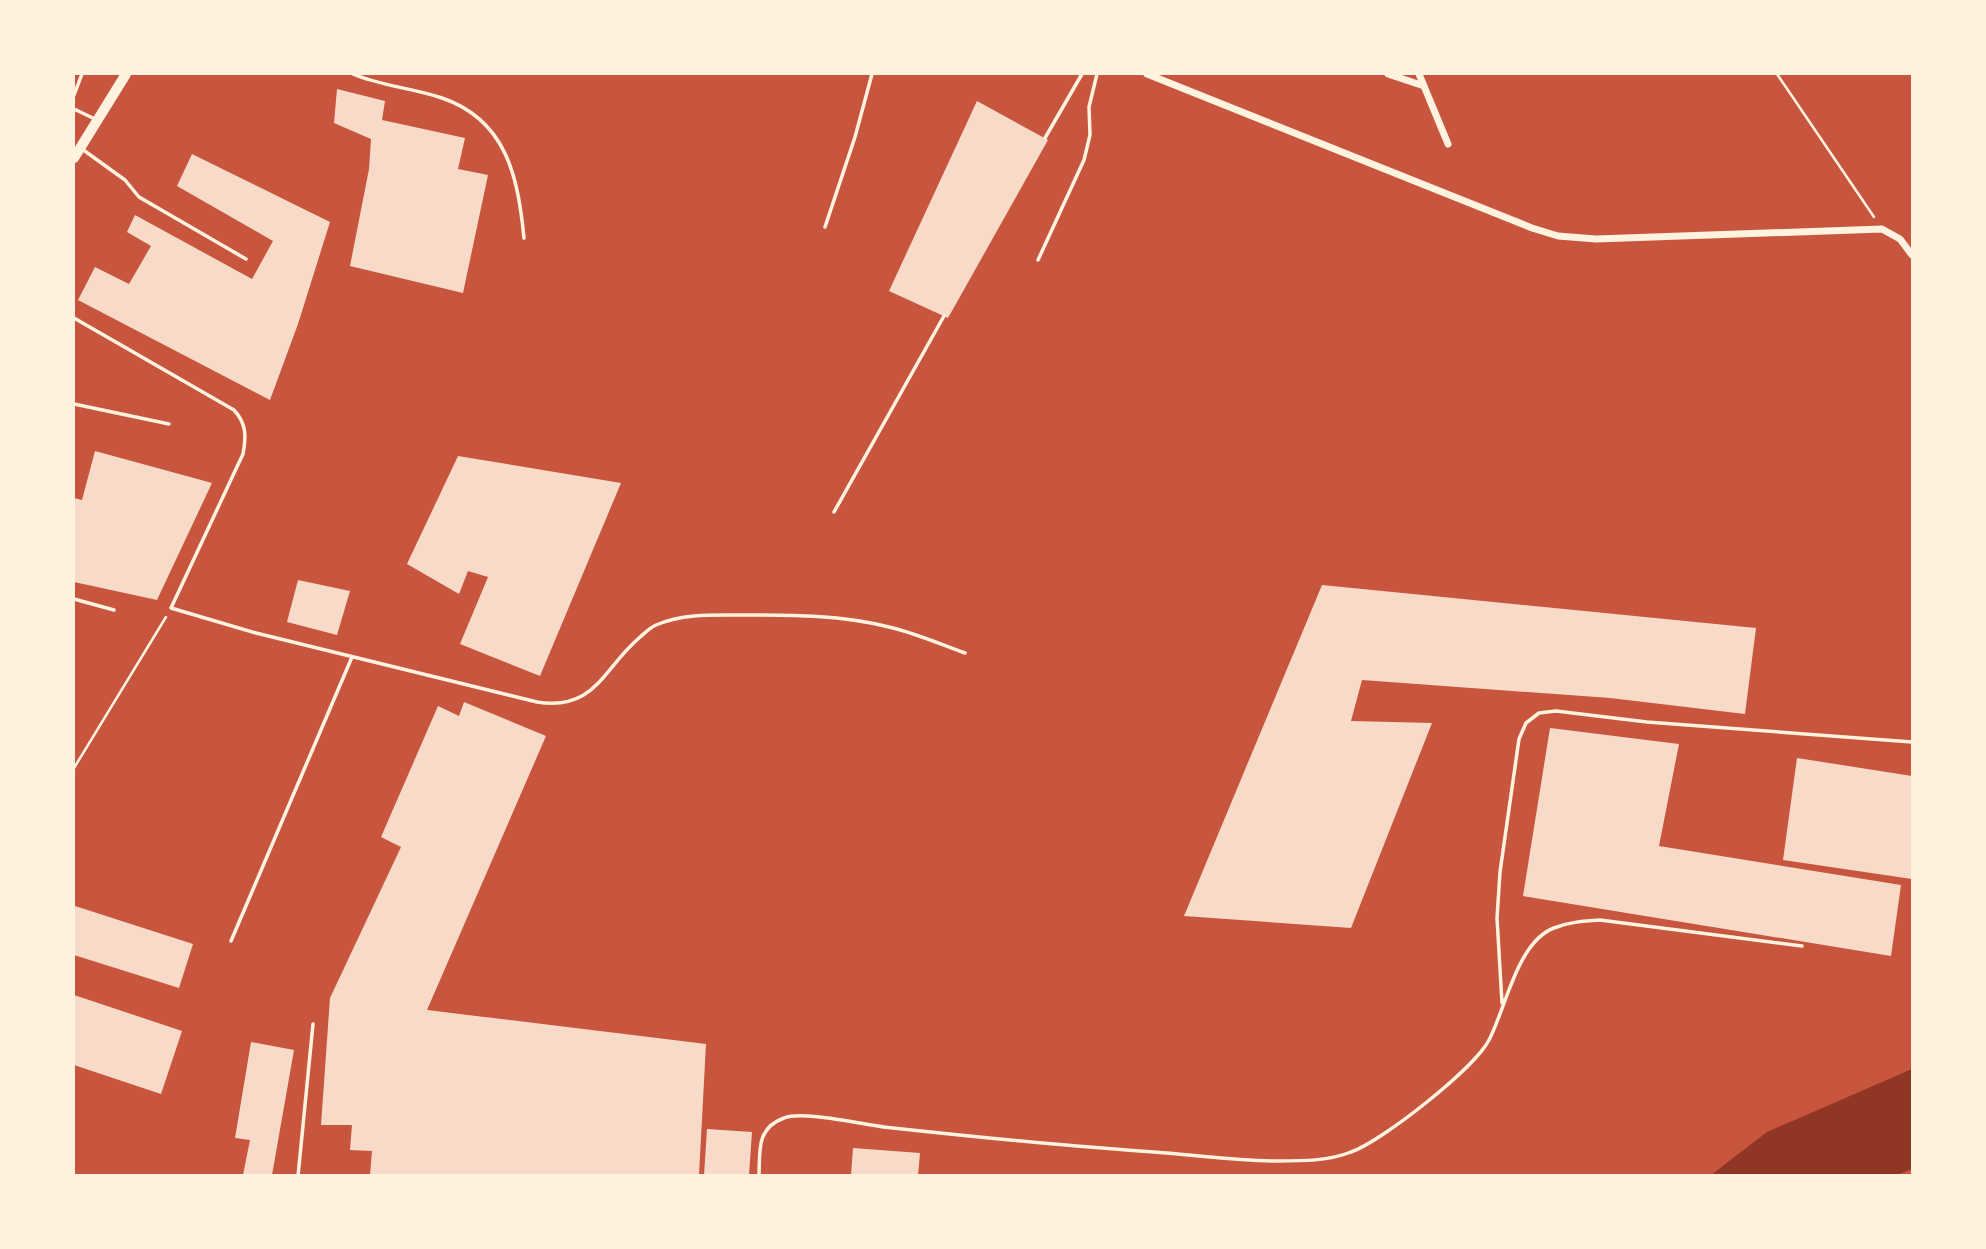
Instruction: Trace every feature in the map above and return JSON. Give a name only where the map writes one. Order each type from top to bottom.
[{"type":"main road","points":[[74,158],[125,74]]},
{"type":"street","points":[[1147,74],[1558,236],[1596,239],[1882,229],[1900,239],[1913,255]]},
{"type":"street","points":[[1388,74],[1424,86]]},
{"type":"street","points":[[1419,74],[1448,144]]},
{"type":"lane","points":[[74,95],[82,74]]},
{"type":"lane","points":[[353,74],[441,98],[462,106],[481,120],[501,143],[513,170],[520,197],[524,238]]},
{"type":"lane","points":[[825,227],[855,137],[872,74]]},
{"type":"lane","points":[[1045,138],[1082,74]]},
{"type":"lane","points":[[1038,260],[1084,160],[1090,135],[1089,107],[1097,74]]},
{"type":"lane","points":[[74,109],[97,120]]},
{"type":"lane","points":[[80,148],[125,180],[139,197],[246,259]]},
{"type":"lane","points":[[834,512],[944,316]]},
{"type":"lane","points":[[74,317],[234,410],[242,418],[245,431],[243,454],[171,608],[352,657],[537,702],[561,704],[585,696],[652,627],[681,617],[831,617],[869,622],[913,634],[965,653]]},
{"type":"lane","points":[[74,404],[169,425]]},
{"type":"lane","points":[[74,599],[114,610]]},
{"type":"lane","points":[[231,941],[352,657]]},
{"type":"lane","points":[[1502,1005],[1497,918],[1500,872],[1519,739],[1526,723],[1539,713],[1556,711],[1647,722],[1913,742]]},
{"type":"lane","points":[[759,1175],[760,1146],[769,1125],[786,1117],[800,1116],[870,1126],[1115,1150],[1275,1161],[1330,1158],[1350,1153],[1374,1142],[1473,1062],[1489,1041],[1521,963],[1534,943],[1551,928],[1574,922],[1600,920],[1802,946]]},
{"type":"lane","points":[[298,1175],[313,1024]]},
{"type":"path","points":[[1777,74],[1882,229]]},
{"type":"path","points":[[74,768],[171,608]]},
{"type":"shaded area","points":[[1912,1069],[1912,1169],[1894,1176],[1711,1175],[1767,1132]]},
{"type":"building","points":[[337,89],[385,101],[382,120],[465,138],[458,169],[488,175],[463,293],[350,266],[369,169],[371,139],[334,123]]},
{"type":"building","points":[[977,101],[1048,140],[948,318],[889,291]]},
{"type":"building","points":[[192,154],[330,222],[298,324],[270,400],[78,300],[95,267],[129,284],[151,246],[127,232],[135,215],[252,279],[273,241],[177,186]]},
{"type":"building","points":[[95,451],[212,483],[157,600],[74,582],[74,498],[82,500]]},
{"type":"building","points":[[458,456],[621,483],[540,676],[460,644],[488,577],[468,571],[459,594],[407,564]]},
{"type":"building","points":[[298,580],[350,591],[337,635],[287,622]]},
{"type":"building","points":[[1322,585],[1756,628],[1745,714],[1610,698],[1362,680],[1351,721],[1432,723],[1351,928],[1184,916]]},
{"type":"building","points":[[464,702],[546,736],[427,1010],[706,1044],[699,1175],[370,1175],[372,1151],[350,1150],[352,1125],[321,1125],[330,998],[401,847],[381,837],[438,706],[459,716]]},
{"type":"building","points":[[1550,728],[1679,744],[1659,846],[1901,885],[1891,956],[1523,896]]},
{"type":"building","points":[[1797,758],[1912,776],[1912,879],[1783,860]]},
{"type":"building","points":[[75,906],[193,944],[179,988],[74,955]]},
{"type":"building","points":[[74,995],[182,1031],[161,1094],[74,1065]]},
{"type":"building","points":[[251,1042],[294,1050],[272,1175],[243,1175],[250,1140],[235,1138]]},
{"type":"building","points":[[707,1129],[752,1132],[749,1175],[704,1175]]},
{"type":"building","points":[[853,1148],[920,1153],[918,1175],[851,1175]]}]
